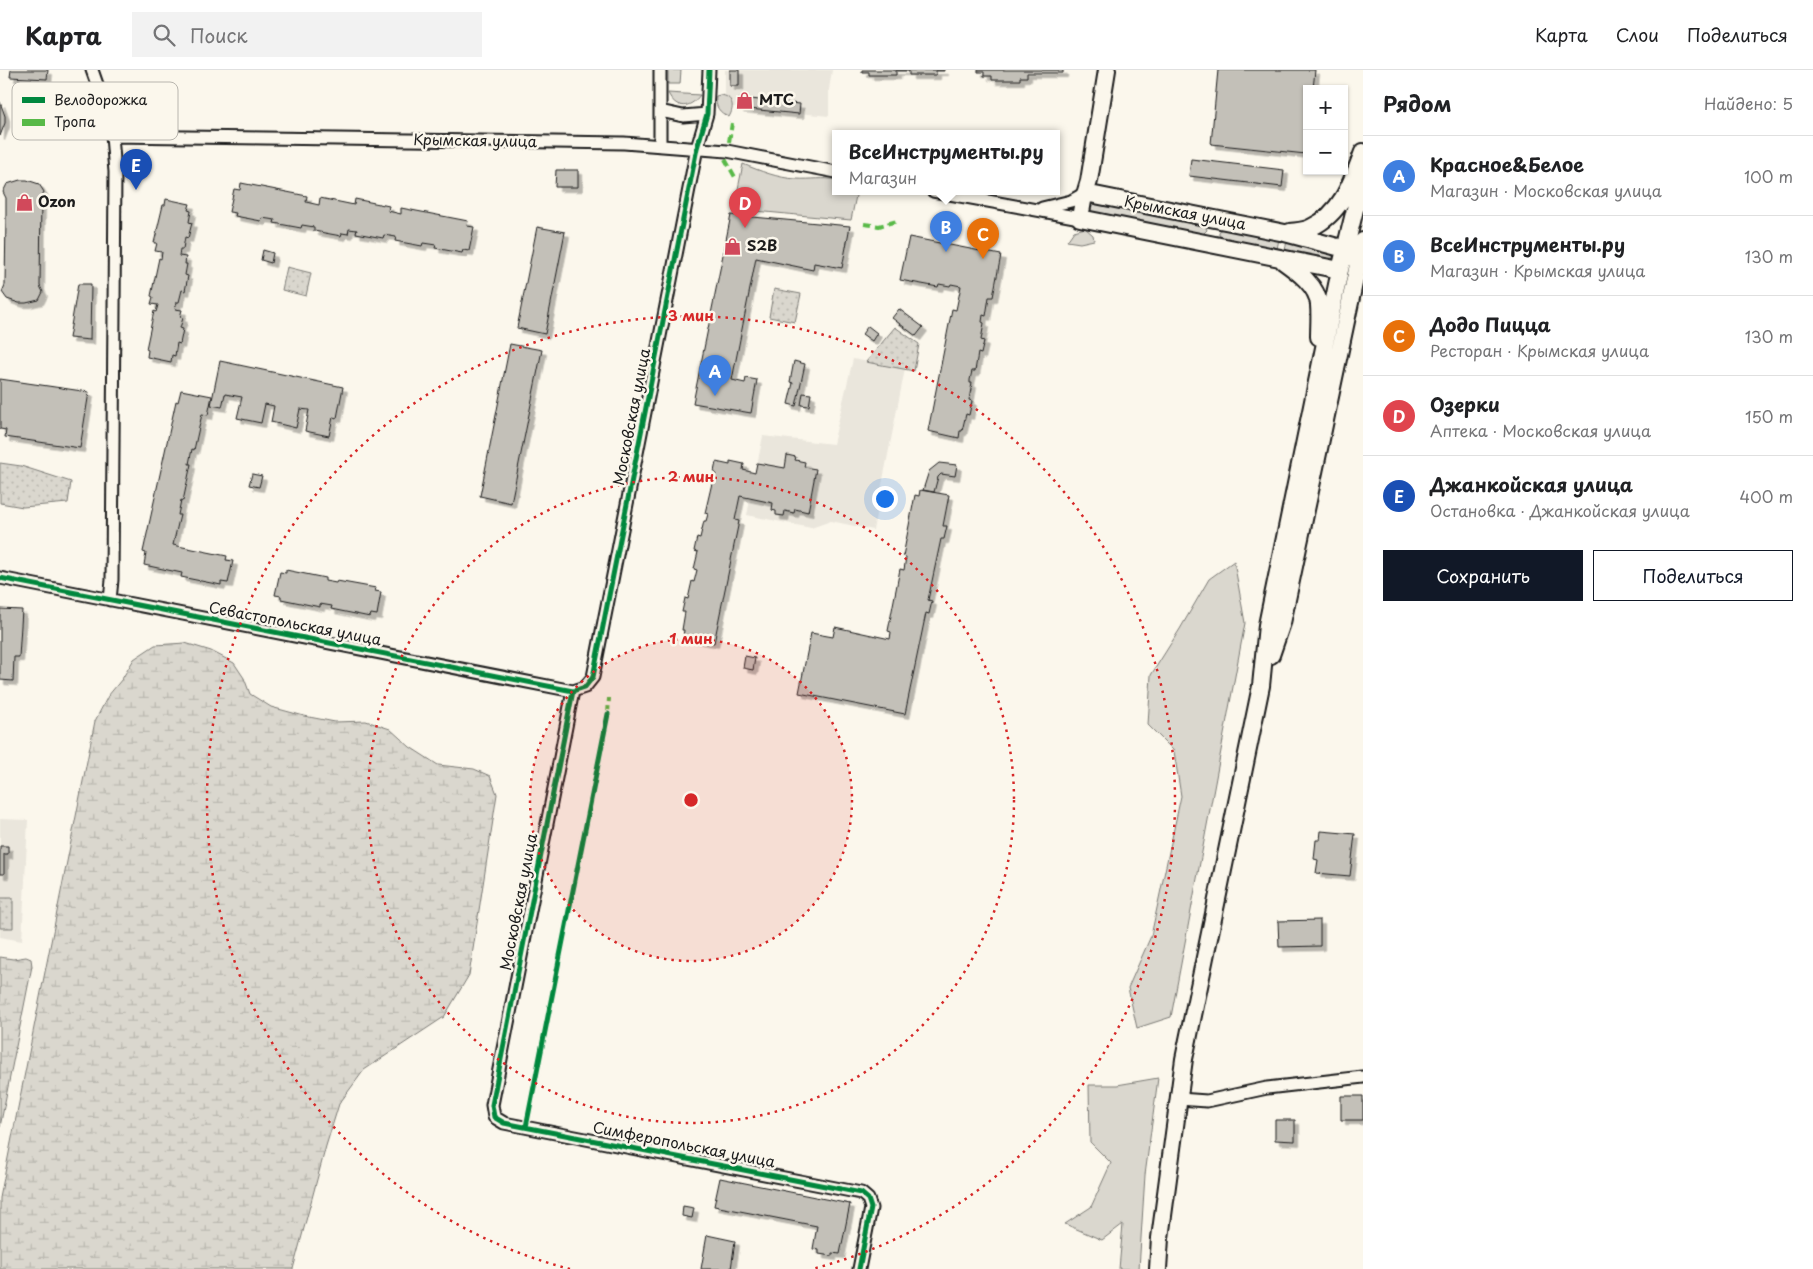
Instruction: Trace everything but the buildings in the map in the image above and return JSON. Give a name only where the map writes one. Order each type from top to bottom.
[{"type":"main road","points":[[1080,218],[1089,181],[1107,70]]},
{"type":"main road","points":[[1285,233],[1311,228],[1326,218],[1344,199],[1363,152]]},
{"type":"main road","points":[[1158,1269],[1160,1238],[1184,1059],[1261,686],[1268,625],[1344,250],[1363,176]]},
{"type":"main road","name":"Крымская улица","points":[[1085,193],[1285,233],[1344,250]]},
{"type":"main road","name":"Крымская улица","points":[[1080,218],[1340,270]]},
{"type":"main road","points":[[1210,244],[1216,219]]},
{"type":"main road","points":[[1261,686],[1282,624],[1363,241]]},
{"type":"main road","points":[[1344,250],[1358,264]]},
{"type":"main road","points":[[1280,258],[1301,274],[1312,288],[1320,303],[1319,377]]},
{"type":"main road","points":[[1340,270],[1358,264]]},
{"type":"street","points":[[92,70],[96,82]]},
{"type":"street","points":[[660,70],[660,145]]},
{"type":"street","points":[[660,111],[683,116],[707,114],[710,70]]},
{"type":"street","name":"Московская улица","points":[[585,688],[593,677],[595,668],[697,148],[707,114]]},
{"type":"street","name":"Крымская улица","points":[[178,137],[614,142],[727,151],[832,171]]},
{"type":"street","points":[[110,600],[112,580],[116,199],[112,140]]},
{"type":"street","name":"Крымская улица","points":[[1026,209],[1057,206],[1085,193]]},
{"type":"street","name":"Крымская улица","points":[[954,195],[1080,218]]},
{"type":"street","name":"Севастопольская улица","points":[[0,578],[573,691],[585,688]]},
{"type":"street","name":"Московская улица","points":[[494,1117],[492,1105],[573,691]]},
{"type":"street","points":[[1179,1099],[1207,1101],[1267,1088],[1363,1078]]},
{"type":"street","name":"Симферопольская улица","points":[[494,1117],[504,1123],[861,1193],[868,1199],[871,1208],[859,1269]]},
{"type":"shaded area","points":[[725,70],[832,70],[829,90],[829,116],[725,106]]},
{"type":"shaded area","points":[[853,359],[905,369],[873,530],[831,521],[811,528],[747,515],[763,436],[833,444]]},
{"type":"shaded area","points":[[0,819],[28,820],[22,941],[0,937]]},
{"type":"green space","points":[[668,70],[681,70],[680,84],[668,84]]},
{"type":"green space","points":[[668,93],[700,95],[692,103],[683,106],[671,99]]},
{"type":"green space","points":[[716,96],[728,97],[732,103],[729,117],[720,111],[717,106]]},
{"type":"green space","points":[[743,164],[762,172],[783,177],[832,180],[832,195],[856,195],[851,220],[734,209]]},
{"type":"green space","points":[[1090,202],[1205,225],[1207,230],[1201,234],[1090,212],[1088,211]]},
{"type":"green space","points":[[1085,228],[1093,235],[1094,240],[1080,243],[1067,241],[1074,231]]},
{"type":"green space","points":[[1222,228],[1279,239],[1277,249],[1223,238],[1219,235]]},
{"type":"green space","points":[[1287,241],[1329,252],[1334,258],[1324,258],[1285,250]]},
{"type":"green space","points":[[287,267],[311,273],[306,296],[282,290]]},
{"type":"green space","points":[[774,289],[801,294],[795,322],[769,317]]},
{"type":"green space","points":[[895,327],[919,344],[914,371],[866,362]]},
{"type":"green space","points":[[0,463],[21,466],[71,482],[68,503],[23,507],[0,503]]},
{"type":"green space","points":[[1234,561],[1245,623],[1171,1017],[1137,1028],[1128,988],[1151,936],[1181,796],[1174,751],[1148,725],[1151,675],[1209,579]]},
{"type":"green space","points":[[185,643],[211,651],[234,663],[244,678],[250,694],[271,707],[335,722],[366,721],[390,729],[410,747],[438,765],[474,769],[490,776],[497,794],[469,975],[444,1017],[364,1070],[339,1104],[293,1269],[0,1269],[0,1198],[95,721],[108,696],[122,679],[134,659],[155,645]]},
{"type":"green space","points":[[0,898],[13,898],[13,928],[0,928]]},
{"type":"green space","points":[[0,957],[13,959],[26,957],[31,959],[32,966],[0,1127]]},
{"type":"green space","points":[[1158,1078],[1145,1175],[1139,1269],[1119,1269],[1123,1224],[1102,1240],[1065,1224],[1091,1207],[1111,1163],[1090,1142],[1089,1085],[1117,1085]]},
{"type":"marked path","points":[[729,142],[732,123]]},
{"type":"marked path","points":[[725,159],[735,177]]},
{"type":"marked path","points":[[864,224],[879,226],[897,221]]},
{"type":"marked path","points":[[608,714],[609,698]]},
{"type":"cycle path","points":[[0,578],[573,691],[585,687],[593,677],[697,148],[707,114],[709,70]]},
{"type":"cycle path","points":[[573,691],[492,1105],[494,1117],[504,1123],[861,1193],[868,1199],[871,1208],[859,1269]]},
{"type":"cycle path","points":[[526,1127],[608,714]]},
{"type":"place","name":"МТС","points":[[745,100]]},
{"type":"place","name":"Джанкойская улица","points":[[136,190]]},
{"type":"place","name":"Ozon","points":[[24,202]]},
{"type":"place","name":"Озерки","points":[[745,228]]},
{"type":"place","name":"S2B","points":[[733,246]]},
{"type":"place","name":"ВсеИнструменты.ру","points":[[946,252]]},
{"type":"place","name":"Додо Пицца","points":[[983,259]]},
{"type":"place","name":"Красное&Белое","points":[[715,396]]}]
